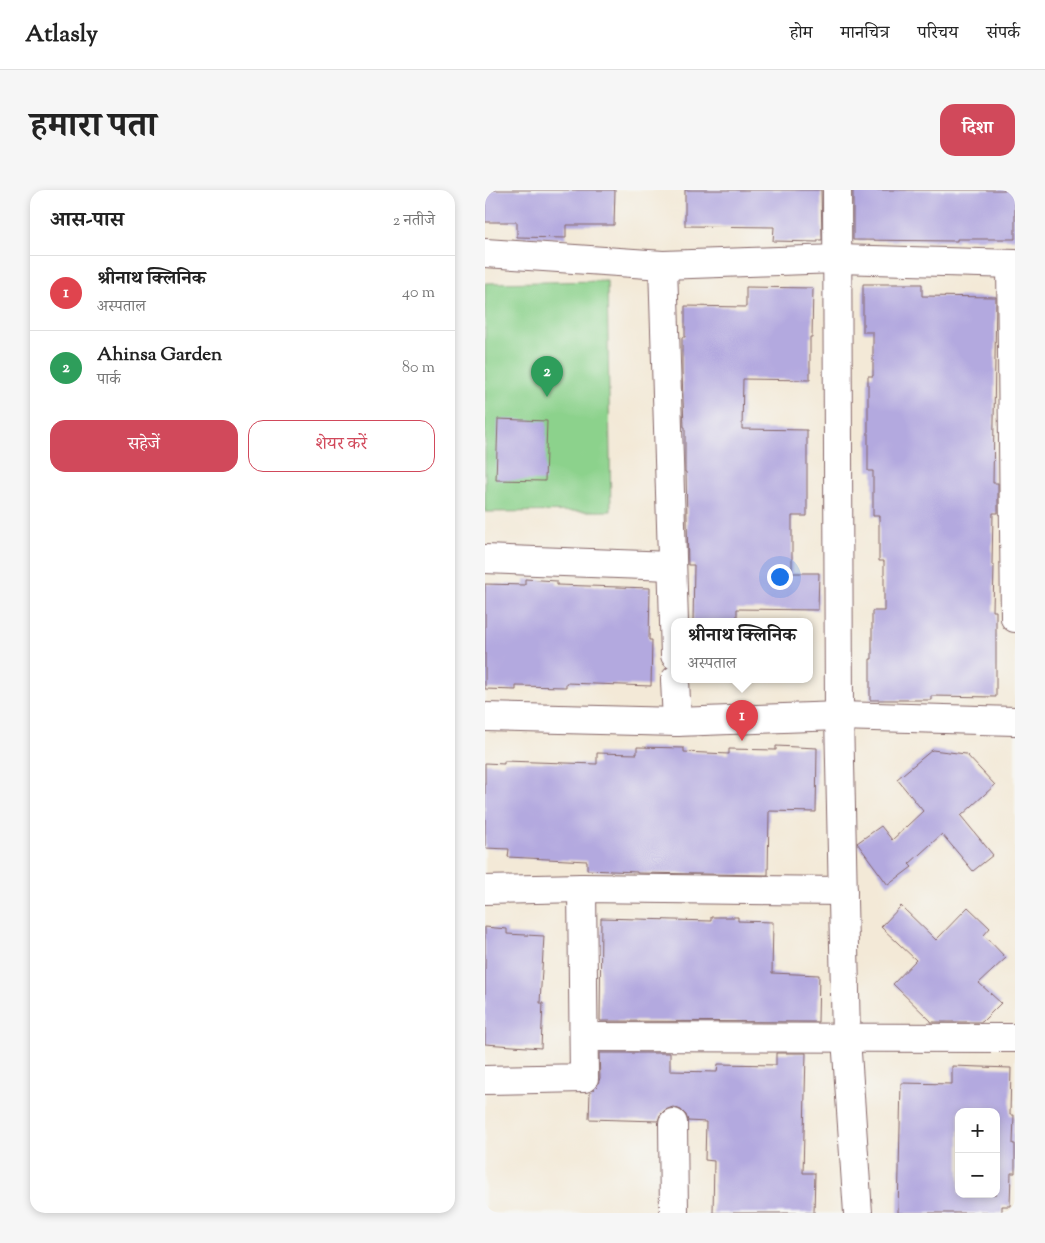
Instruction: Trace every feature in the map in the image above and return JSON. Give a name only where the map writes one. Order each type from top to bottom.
[{"type":"street","points":[[837,190],[839,716],[846,1038],[858,1213]]},
{"type":"street","points":[[485,253],[663,265],[838,259],[1013,264],[1015,618]]},
{"type":"street","points":[[663,265],[674,618]]},
{"type":"street","points":[[485,559],[672,566]]},
{"type":"street","points":[[675,683],[677,722]]},
{"type":"street","points":[[485,717],[677,722],[839,716],[1015,721]]},
{"type":"street","points":[[485,890],[582,888],[843,891]]},
{"type":"street","points":[[485,1080],[584,1078],[582,888]]},
{"type":"street","points":[[584,1037],[1015,1038]]},
{"type":"street","points":[[673,1123],[674,1213]]},
{"type":"green space","points":[[607,281],[611,511],[485,512],[485,283]]},
{"type":"building","points":[[485,190],[615,190],[614,225],[566,225],[566,238],[517,237],[517,222],[485,222]]},
{"type":"building","points":[[685,190],[821,190],[822,240],[818,240],[818,242],[773,241],[774,227],[685,226]]},
{"type":"building","points":[[853,190],[1015,190],[1015,239],[957,239],[957,241],[853,240]]},
{"type":"building","points":[[863,284],[922,284],[922,296],[996,297],[993,483],[998,483],[998,513],[993,513],[992,565],[994,565],[993,611],[996,611],[996,697],[931,696],[931,700],[870,700],[872,611],[884,611],[884,561],[879,561],[879,516],[873,516],[873,471],[868,471],[868,376],[873,376],[873,332],[863,332]]},
{"type":"building","points":[[746,287],[813,288],[810,380],[743,379],[742,429],[807,430],[807,516],[792,516],[792,573],[819,573],[818,610],[737,609],[737,618],[693,618],[694,565],[688,565],[682,372],[682,337],[685,337],[685,306],[746,307]]},
{"type":"building","points":[[498,419],[547,421],[545,481],[496,480]]},
{"type":"building","points":[[525,579],[557,581],[557,585],[650,588],[649,640],[652,640],[651,686],[566,683],[566,687],[516,686],[516,690],[485,689],[485,584],[525,585]]},
{"type":"building","points":[[776,746],[817,748],[816,812],[769,811],[768,875],[637,873],[587,870],[587,861],[508,857],[509,849],[485,848],[485,763],[504,764],[504,761],[597,764],[597,753],[637,754],[637,747],[684,748],[684,752],[729,754],[729,749],[776,750]]},
{"type":"building","points":[[932,750],[966,754],[995,785],[961,816],[993,855],[973,871],[942,834],[909,864],[912,867],[888,885],[857,843],[881,826],[892,840],[923,811],[897,779]]},
{"type":"building","points":[[901,906],[936,940],[968,907],[990,928],[984,935],[1006,958],[979,983],[1001,1003],[982,1022],[931,1022],[893,984],[916,960],[881,927]]},
{"type":"building","points":[[711,917],[738,917],[738,921],[773,922],[772,973],[819,975],[818,1022],[600,1021],[601,918],[711,921]]},
{"type":"building","points":[[485,927],[507,929],[507,934],[544,936],[540,1003],[543,1003],[541,1048],[485,1044]]},
{"type":"building","points":[[599,1053],[670,1053],[670,1071],[717,1072],[718,1064],[776,1065],[776,1053],[806,1053],[803,1173],[815,1173],[814,1213],[713,1213],[714,1161],[705,1160],[706,1122],[688,1121],[686,1115],[681,1110],[673,1107],[665,1110],[660,1115],[658,1121],[589,1119],[590,1092],[597,1086],[600,1078]]},
{"type":"building","points":[[952,1066],[1011,1068],[1010,1115],[1014,1115],[1015,1173],[1011,1173],[1010,1206],[1002,1206],[1002,1213],[898,1213],[901,1083],[952,1084]]},
{"type":"place","name":"Ahinsa Garden","points":[[547,397]]},
{"type":"place","name":"श्रीनाथ क्लिनिक","points":[[742,741]]}]
